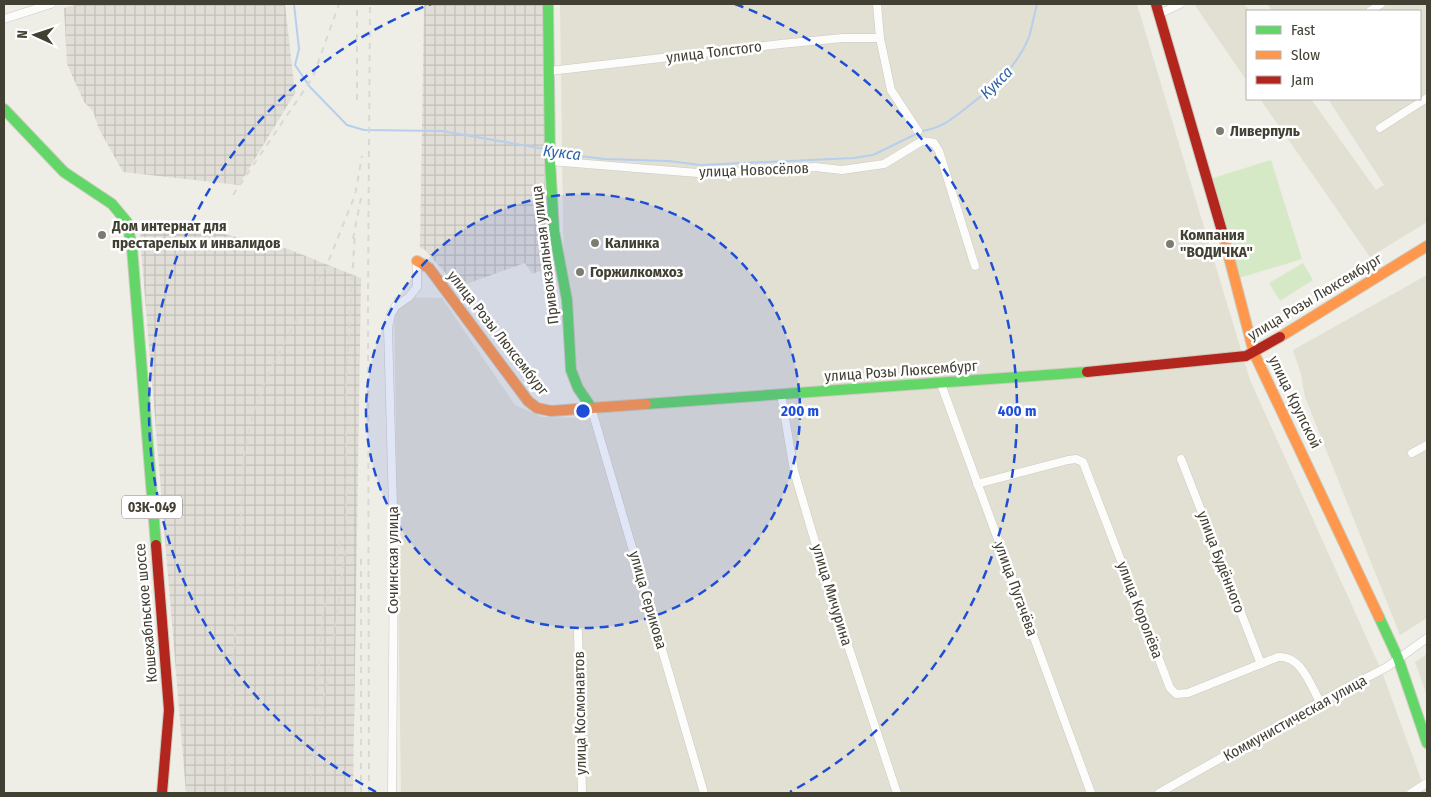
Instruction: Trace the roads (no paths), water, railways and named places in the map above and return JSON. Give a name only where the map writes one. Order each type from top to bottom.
[{"type":"street","points":[[4,19],[51,4]]},
{"type":"street","name":"Привокзальная улица","points":[[548,4],[550,155],[554,231],[566,300],[571,370],[578,388],[591,407]]},
{"type":"street","points":[[877,4],[880,38],[891,90],[918,131]]},
{"type":"street","name":"улица Крупской","points":[[1156,4],[1208,179],[1254,353],[1398,658],[1427,743]]},
{"type":"street","points":[[1159,14],[1180,4]]},
{"type":"street","name":"улица Толстого","points":[[550,72],[781,44],[843,38],[880,38]]},
{"type":"street","points":[[1380,128],[1427,98]]},
{"type":"street","name":"Кошехабльское шоссе","points":[[4,109],[64,172],[112,204],[127,222],[132,257],[169,710],[162,793]]},
{"type":"street","name":"улица Новосёлов","points":[[550,155],[710,174],[816,167],[842,170],[884,164],[922,141],[934,143],[939,152],[975,266]]},
{"type":"street","name":"улица Розы Люксембург","points":[[417,260],[429,268],[492,350],[528,402],[537,408],[552,411],[1045,376],[1254,353],[1427,246]]},
{"type":"street","name":"Сочинская улица","points":[[392,793],[394,545],[388,328],[390,314],[417,287],[417,260]]},
{"type":"street","name":"улица Пугачёва","points":[[941,384],[1091,793]]},
{"type":"street","name":"улица Мичурина","points":[[781,394],[794,471],[826,579],[896,793]]},
{"type":"street","name":"улица Серикова","points":[[591,407],[704,793]]},
{"type":"street","points":[[1412,453],[1427,444]]},
{"type":"street","name":"улица Королёва","points":[[977,484],[1068,460],[1076,459],[1083,462],[1170,688],[1176,694],[1188,693],[1278,657],[1288,656],[1296,660],[1320,702]]},
{"type":"street","name":"улица Будённого","points":[[1181,459],[1261,664]]},
{"type":"street","name":"улица Космонавтов","points":[[578,632],[582,793]]},
{"type":"street","name":"Коммунистическая улица","points":[[1159,793],[1320,702],[1387,668],[1427,638]]},
{"type":"street","points":[[1411,793],[1427,783]]},
{"type":"waterway","name":"Кукса","points":[[294,4],[299,49],[295,65],[310,87],[347,125],[364,130],[442,131],[545,149]]},
{"type":"waterway","name":"Кукса","points":[[922,131],[935,128],[950,120],[1002,77],[1024,48],[1029,37],[1037,4]]},
{"type":"waterway","name":"Кукса","points":[[554,153],[604,159],[669,161],[700,165],[854,158],[873,155],[916,134]]},
{"type":"railway","points":[[233,195],[313,77],[339,4]]},
{"type":"railway","points":[[357,4],[357,100]]},
{"type":"railway","points":[[369,793],[368,296],[370,4]]},
{"type":"railway","points":[[227,793],[244,456],[253,414],[268,374],[329,260],[355,195],[362,156]]},
{"type":"railway","points":[[353,239],[361,198]]},
{"type":"railway","points":[[308,793],[318,727],[330,667],[346,545],[346,380],[355,232]]},
{"type":"railway","points":[[315,714],[323,615],[340,542],[339,549]]},
{"type":"railway","points":[[361,558],[361,793]]},
{"type":"place","name":"Ливерпуль","points":[[1220,131]]},
{"type":"place","name":"Дом интернат для престарелых и инвалидов","points":[[102,235]]},
{"type":"place","name":"Калинка","points":[[595,243]]},
{"type":"place","name":"Компания \"ВОДИЧКА\"","points":[[1170,244]]},
{"type":"place","name":"Горжилкомхоз","points":[[580,272]]}]
